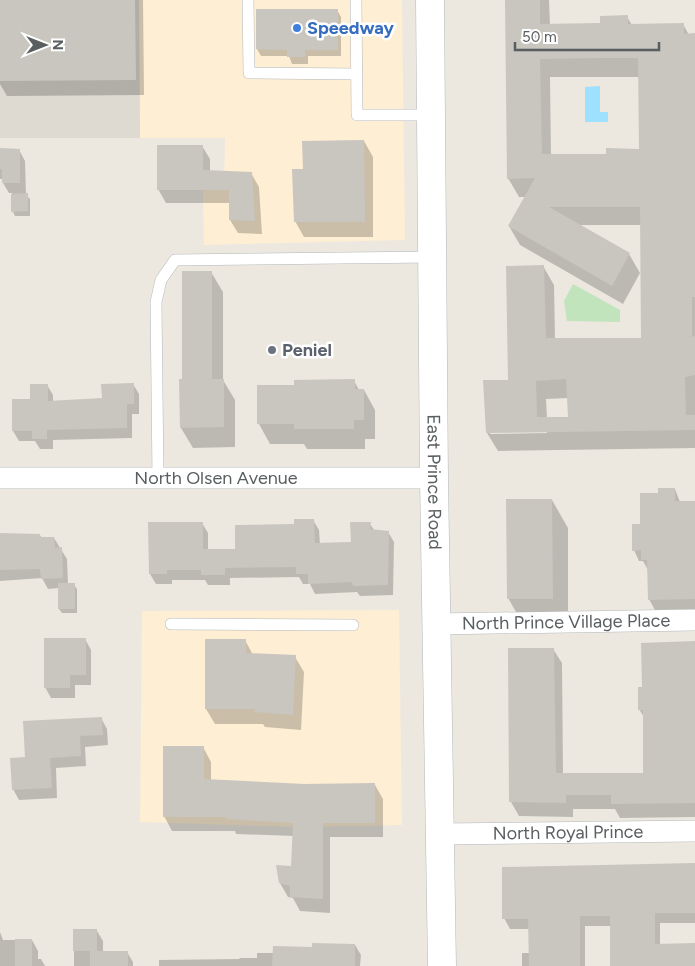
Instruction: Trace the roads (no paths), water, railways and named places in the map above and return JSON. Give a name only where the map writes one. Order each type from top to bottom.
[{"type":"main road","name":"East Prince Road","points":[[430,0],[434,478],[442,966]]},
{"type":"street","name":"North Olsen Avenue","points":[[0,478],[434,478]]},
{"type":"street","name":"North Prince Village Place","points":[[436,624],[695,620]]},
{"type":"street","name":"North Royal Prince","points":[[440,834],[695,831]]},
{"type":"lane","points":[[248,0],[249,73],[357,74]]},
{"type":"lane","points":[[356,0],[357,115],[431,115]]},
{"type":"lane","points":[[158,478],[156,302],[161,280],[175,260],[432,257]]},
{"type":"lane","points":[[171,624],[353,624]]},
{"type":"water","points":[[600,86],[600,112],[608,112],[608,122],[585,122],[585,87]]},
{"type":"place","name":"Speedway","points":[[297,28]]},
{"type":"place","name":"Peniel","points":[[272,350]]}]
